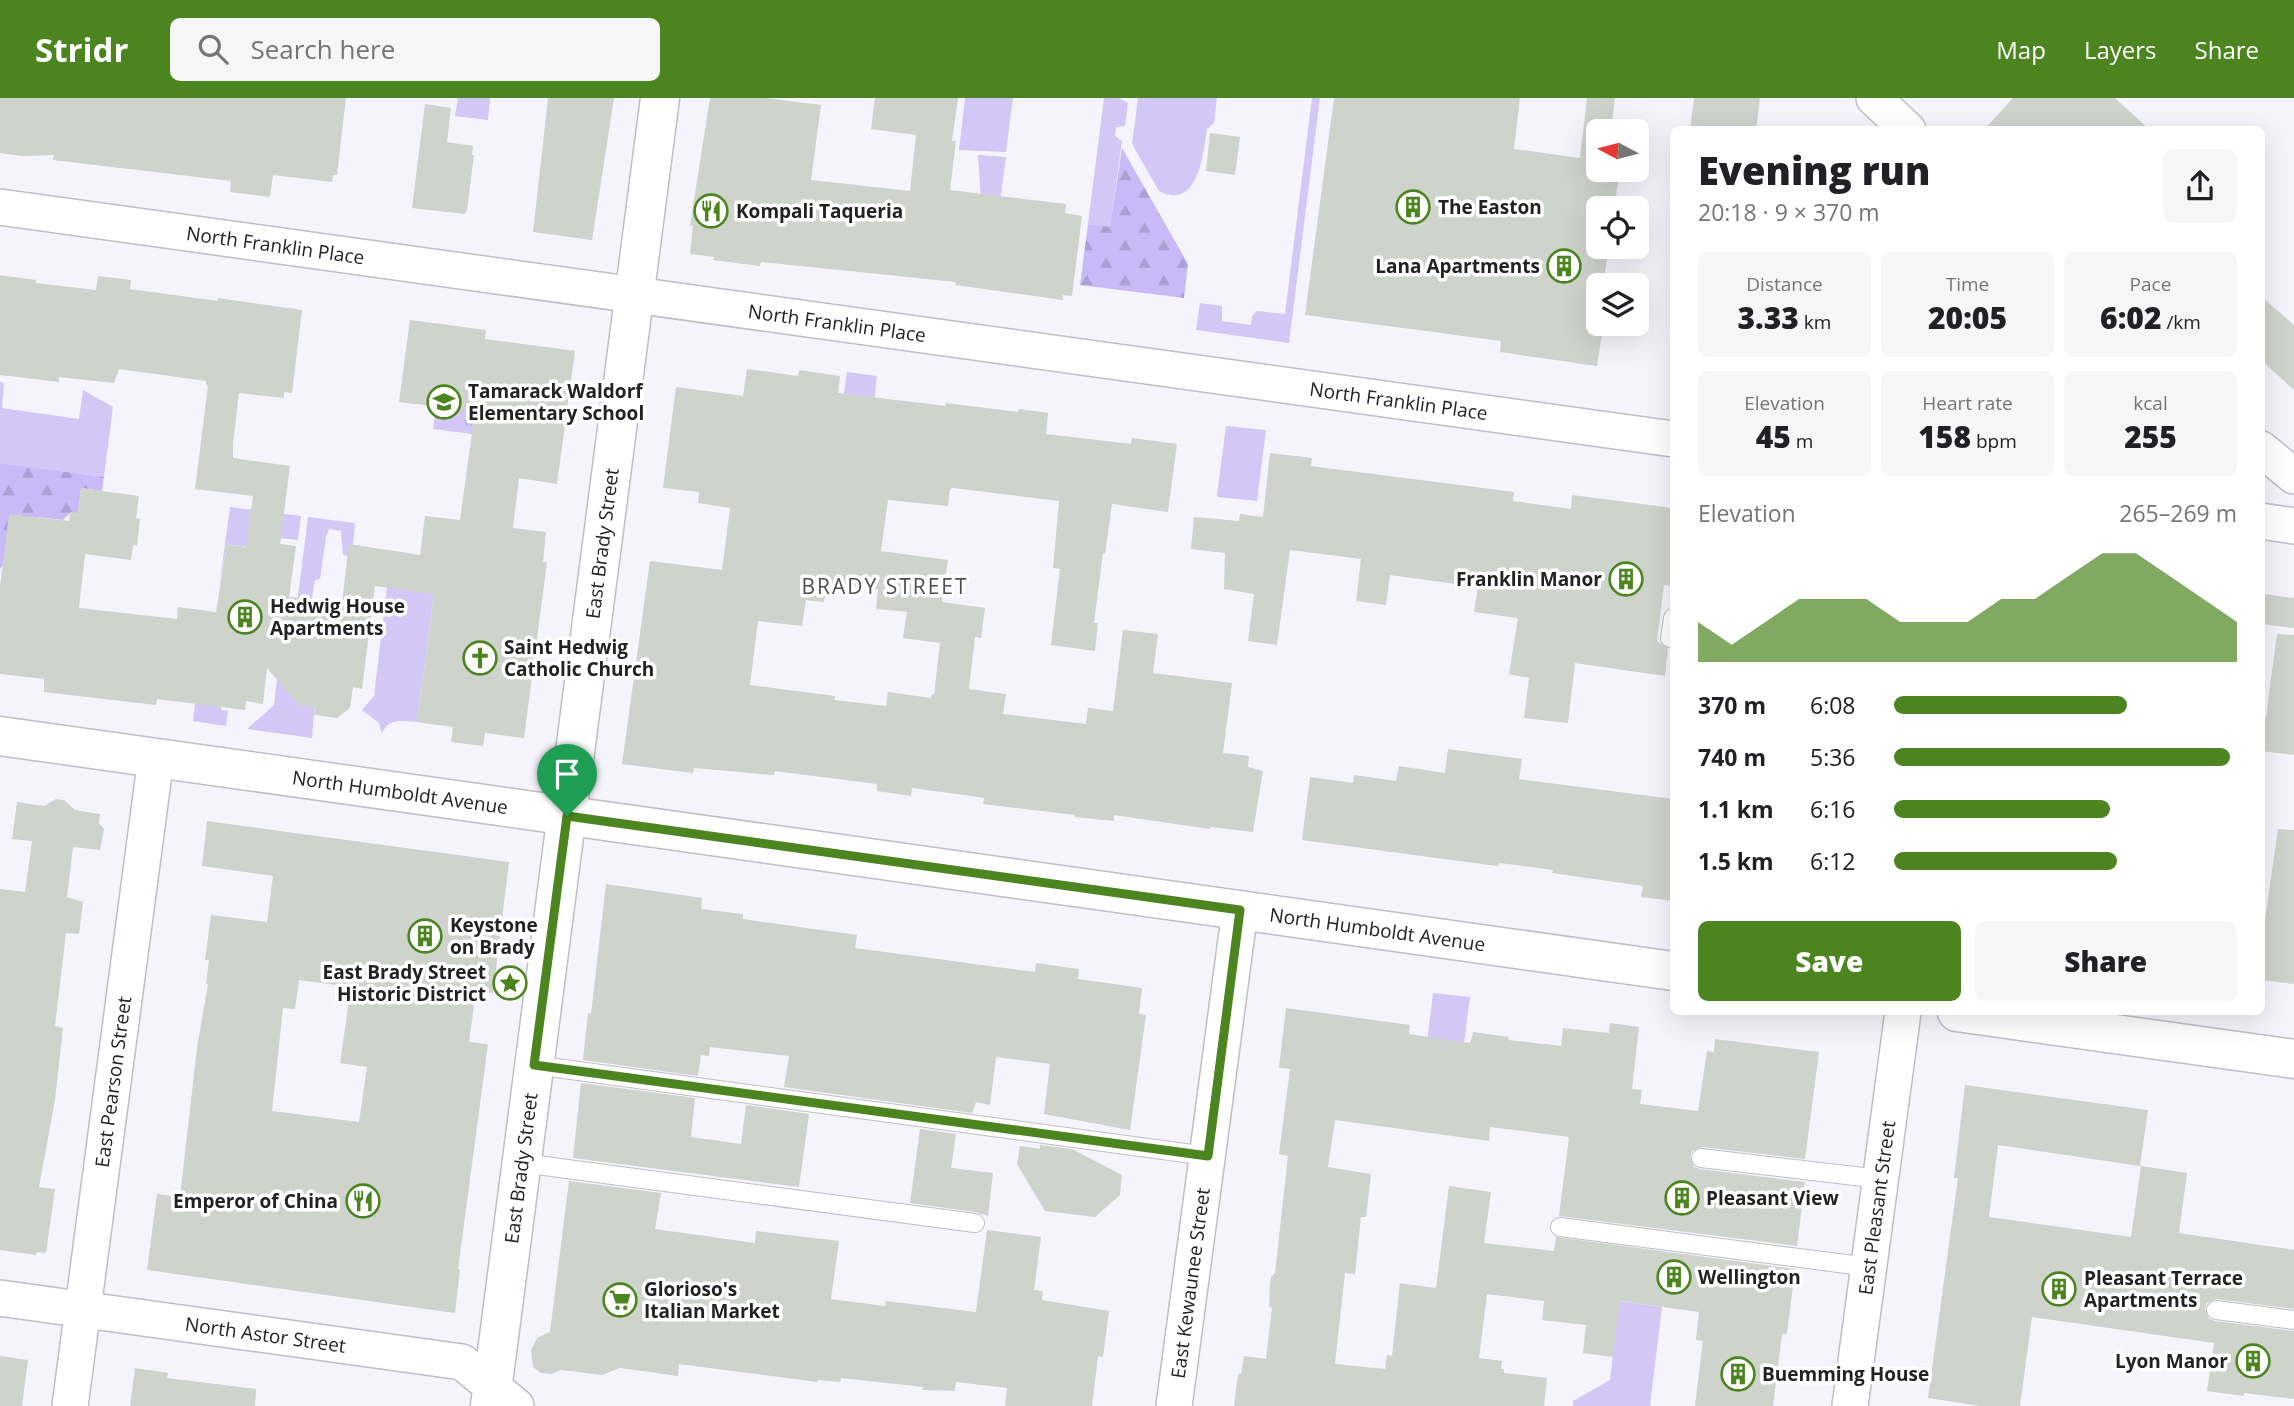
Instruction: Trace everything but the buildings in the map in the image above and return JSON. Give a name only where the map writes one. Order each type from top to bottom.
[{"type":"street","name":"East Brady Street","points":[[499,1400],[534,1065],[660,98]]},
{"type":"street","points":[[1874,98],[1904,126]]},
{"type":"street","name":"North Franklin Place","points":[[0,207],[1670,439]]},
{"type":"street","points":[[2265,452],[2294,476]]},
{"type":"street","points":[[2265,521],[2294,526]]},
{"type":"street","name":"North Humboldt Avenue","points":[[0,736],[1670,971]]},
{"type":"street","name":"East Pearson Street","points":[[70,1406],[156,758]]},
{"type":"street","name":"East Kewaunee Street","points":[[1174,1406],[1240,910]]},
{"type":"street","name":"East Pleasant Street","points":[[1850,1406],[1903,1015]]},
{"type":"street","points":[[2008,1015],[2058,1018],[2294,1059]]},
{"type":"street","name":"North Astor Street","points":[[0,1298],[462,1362],[499,1400]]},
{"type":"lane","points":[[534,1065],[1208,1156]]},
{"type":"lane","points":[[1701,1158],[1880,1179]]},
{"type":"lane","points":[[522,1163],[975,1223]]},
{"type":"lane","points":[[1560,1227],[1868,1267]]},
{"type":"lane","points":[[2216,1310],[2294,1320]]},
{"type":"green space","points":[[458,98],[490,98],[488,120],[455,116]]},
{"type":"green space","points":[[965,98],[1013,98],[1006,152],[959,150]]},
{"type":"green space","points":[[1104,98],[1119,98],[1128,103],[1125,126],[1116,127],[1115,136],[1122,141],[1110,228],[1088,224]]},
{"type":"green space","points":[[1138,98],[1217,98],[1214,123],[1207,129],[1196,177],[1182,193],[1172,195],[1159,191],[1132,144]]},
{"type":"green space","points":[[1312,98],[1320,98],[1289,343],[1196,330],[1200,303],[1222,306],[1222,321],[1251,325],[1252,316],[1257,311],[1285,314]]},
{"type":"green space","points":[[1122,148],[1188,264],[1184,298],[1080,285],[1088,224],[1110,227]]},
{"type":"green space","points":[[978,155],[1006,157],[1000,201],[981,200]]},
{"type":"green space","points":[[847,372],[877,376],[870,438],[839,426]]},
{"type":"green space","points":[[0,382],[4,383],[2,408],[79,419],[83,390],[113,407],[104,477],[0,463]]},
{"type":"green space","points":[[477,396],[472,434],[433,429],[436,406]]},
{"type":"green space","points":[[1226,426],[1266,430],[1257,501],[1217,495]]},
{"type":"green space","points":[[0,463],[104,477],[102,491],[81,488],[78,513],[70,513],[63,520],[36,517],[0,569]]},
{"type":"green space","points":[[230,507],[301,516],[298,540],[269,537],[267,549],[227,544],[219,589]]},
{"type":"green space","points":[[308,517],[355,523],[353,545],[348,556],[343,555],[341,531],[329,529],[320,579],[315,580],[312,599],[305,599],[295,701],[308,706],[315,703],[312,738],[247,729],[274,705],[285,610],[297,604]]},
{"type":"green space","points":[[387,587],[434,594],[417,722],[392,723],[382,734],[379,723],[362,710],[374,696]]},
{"type":"green space","points":[[198,678],[223,699],[221,710],[228,711],[226,726],[193,721]]},
{"type":"green space","points":[[1433,993],[1470,997],[1455,1113],[1426,1051]]},
{"type":"green space","points":[[1619,1301],[1662,1307],[1650,1406],[1573,1406],[1573,1401],[1610,1380]]},
{"type":"place","name":"The Easton","points":[[1413,207]]},
{"type":"place","name":"Kompali Taqueria","points":[[711,211]]},
{"type":"place","name":"Lana Apartments","points":[[1564,266]]},
{"type":"place","name":"Tamarack Waldorf Elementary School","points":[[444,402]]},
{"type":"place","name":"Franklin Manor","points":[[1626,579]]},
{"type":"place","name":"Hedwig House Apartments","points":[[245,617]]},
{"type":"place","name":"Saint Hedwig Catholic Church","points":[[480,658]]},
{"type":"place","name":"Keystone on Brady","points":[[425,936]]},
{"type":"place","name":"East Brady Street Historic District","points":[[510,983]]},
{"type":"place","name":"Pleasant View","points":[[1682,1198]]},
{"type":"place","name":"Emperor of China","points":[[363,1201]]},
{"type":"place","name":"Wellington","points":[[1674,1277]]},
{"type":"place","name":"Pleasant Terrace Apartments","points":[[2059,1289]]},
{"type":"place","name":"Glorioso's Italian Market","points":[[620,1300]]},
{"type":"place","name":"Lyon Manor","points":[[2253,1361]]},
{"type":"place","name":"Buemming House","points":[[1738,1374]]},
{"type":"district","name":"BRADY STREET","points":[[885,586]]},
{"type":"route","points":[[567,816],[1240,910],[1208,1156],[534,1065],[567,816]]}]
